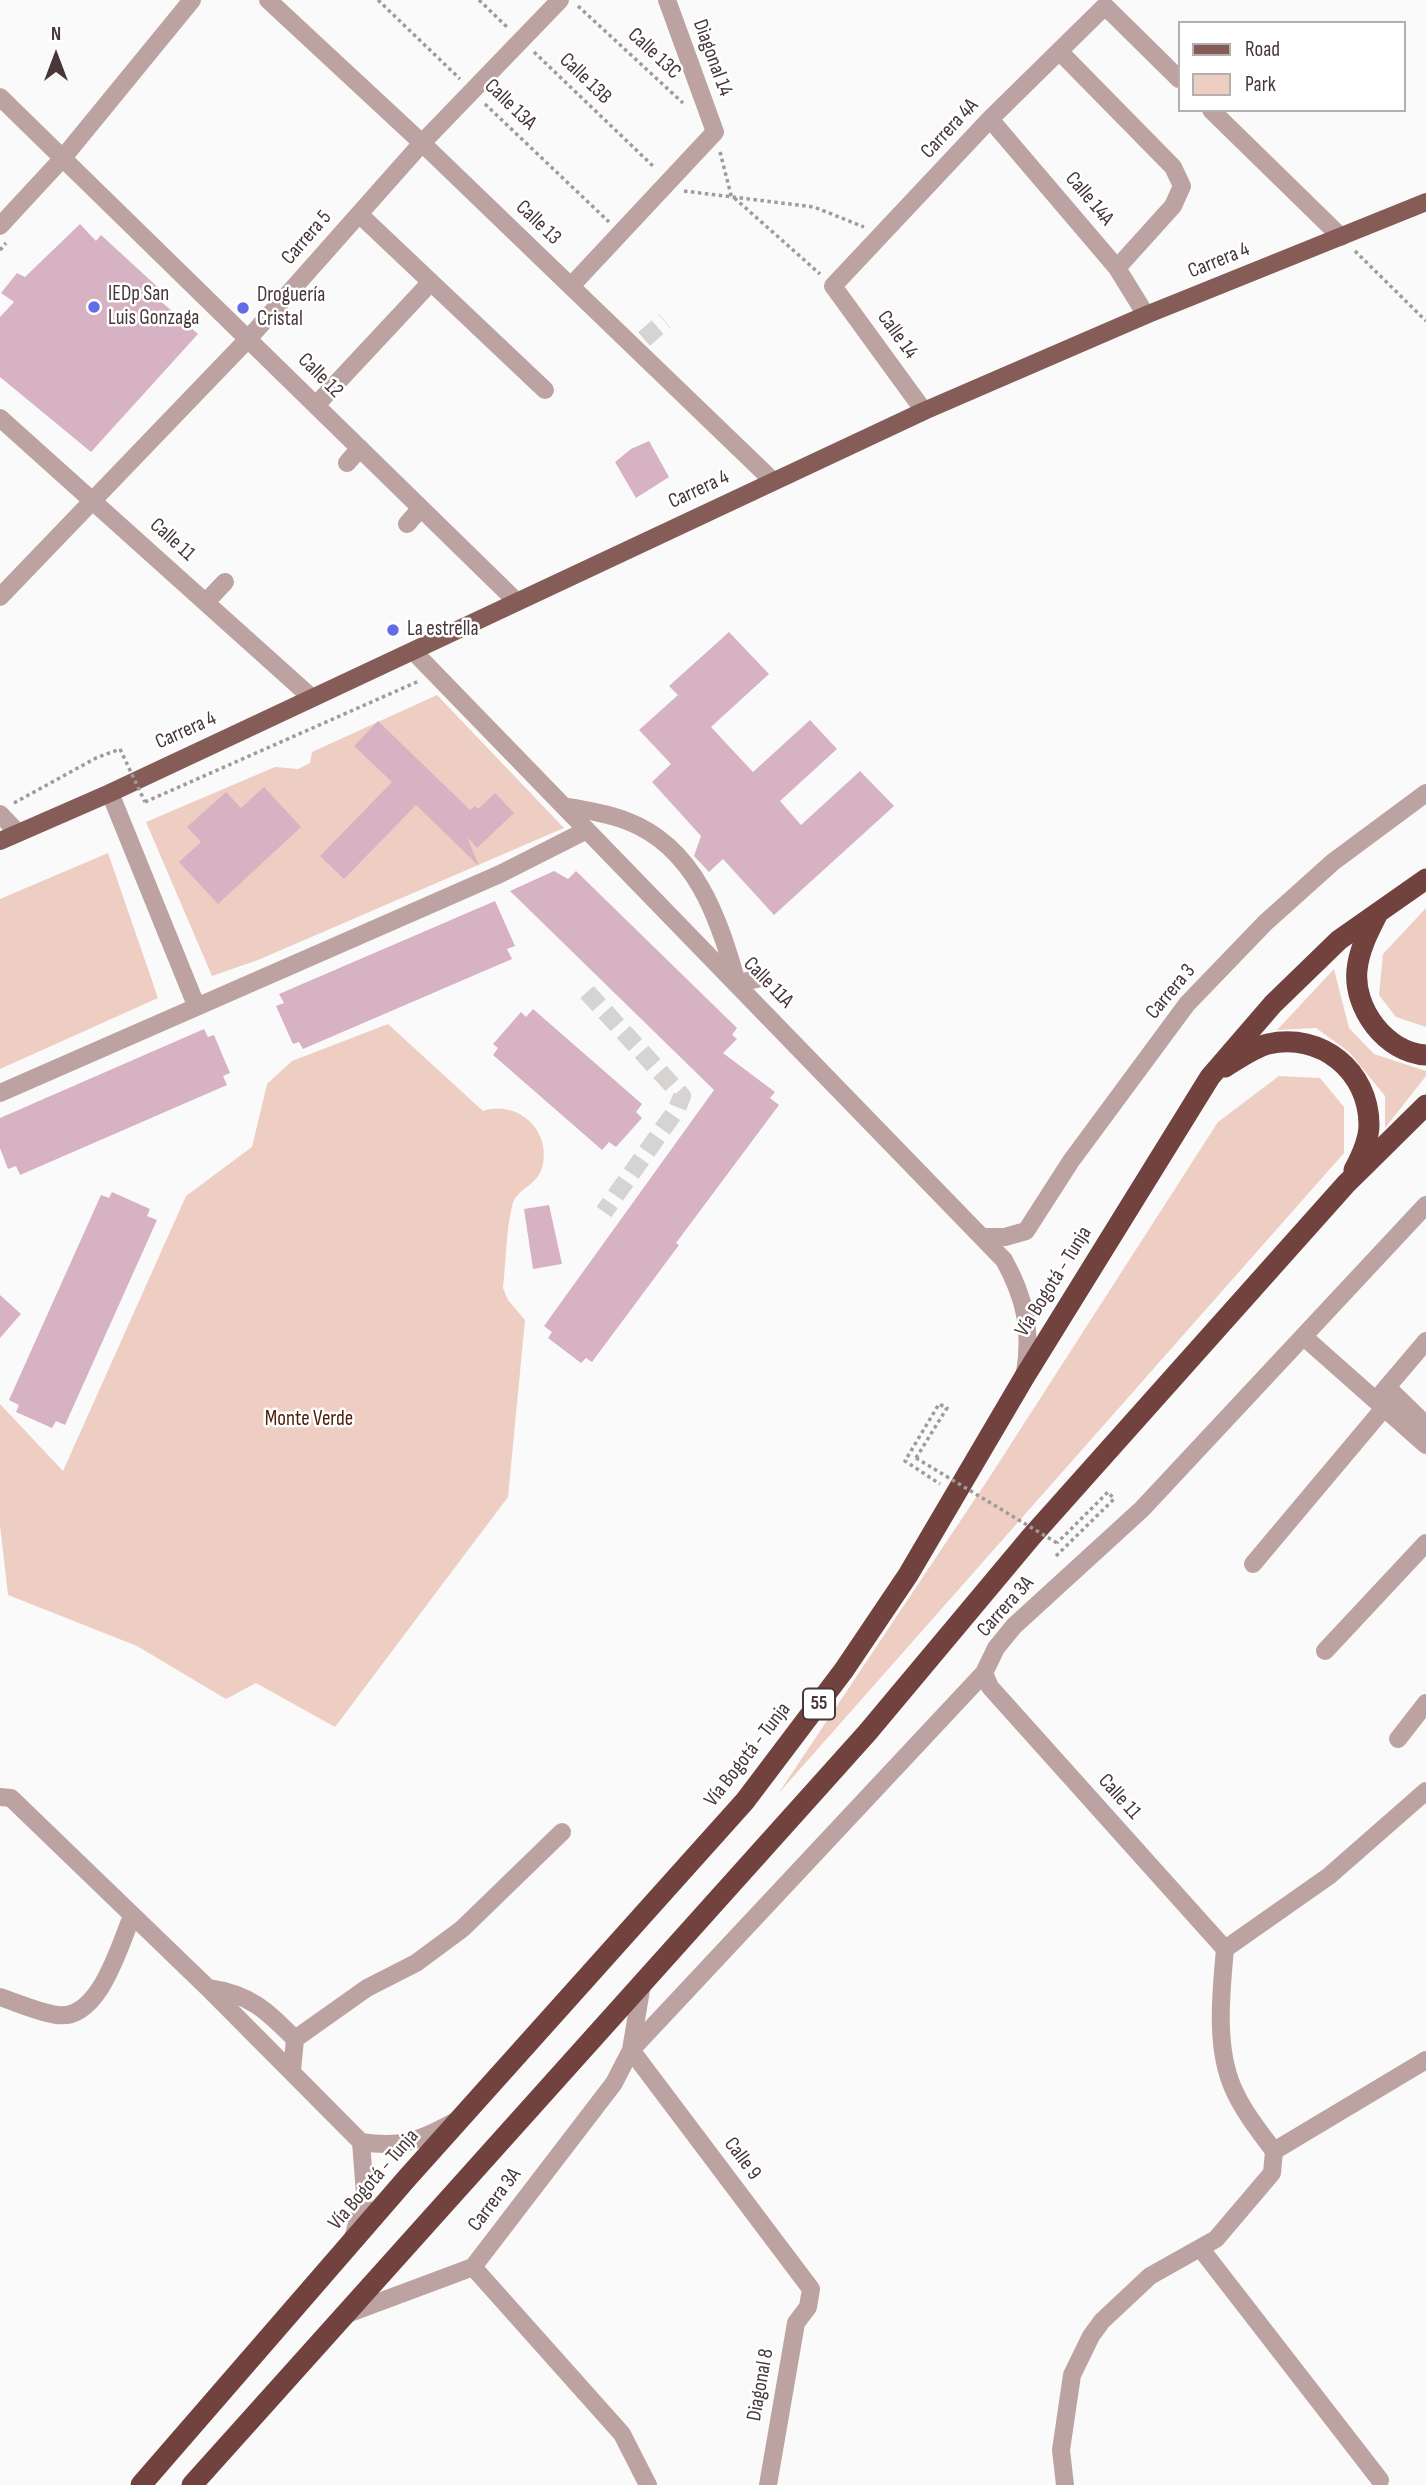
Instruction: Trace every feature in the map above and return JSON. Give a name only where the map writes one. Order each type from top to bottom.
[{"type":"highway","name":"Vía Bogotá - Tunja","points":[[141,2485],[461,2118],[745,1801],[844,1670],[956,1495],[1025,1376],[1210,1077],[1282,995],[1339,940],[1426,878]]},
{"type":"highway","points":[[1379,911],[1363,944],[1357,972],[1360,999],[1373,1025],[1394,1044],[1426,1055]]},
{"type":"highway","points":[[1210,1077],[1266,1044],[1297,1041],[1326,1050],[1351,1069],[1366,1096],[1369,1127],[1361,1156],[1346,1184]]},
{"type":"highway","points":[[192,2485],[867,1733],[1031,1537],[1346,1184],[1426,1105]]},
{"type":"main road","name":"Carrera 4","points":[[0,841],[110,793],[924,411],[1146,315],[1426,202]]},
{"type":"street","points":[[0,226],[62,159],[192,0]]},
{"type":"street","name":"Calle 13","points":[[268,0],[571,286],[639,343],[773,481]]},
{"type":"street","name":"Carrera 5","points":[[0,597],[249,338],[422,143],[560,0]]},
{"type":"street","name":"Diagonal 14","points":[[667,0],[715,132]]},
{"type":"street","name":"Carrera 4A","points":[[833,286],[884,235],[990,119],[1105,6],[1178,78]]},
{"type":"street","points":[[1059,51],[1173,167],[1182,186],[1173,206],[1117,268]]},
{"type":"street","name":"Calle 12","points":[[0,97],[516,601]]},
{"type":"street","points":[[1213,112],[1341,237]]},
{"type":"street","name":"Calle 14A","points":[[990,119],[1117,268],[1146,315]]},
{"type":"street","points":[[571,286],[715,132]]},
{"type":"street","points":[[359,214],[545,390]]},
{"type":"street","points":[[317,404],[431,282]]},
{"type":"street","name":"Calle 14","points":[[833,286],[924,411]]},
{"type":"street","name":"Calle 11","points":[[0,418],[312,698]]},
{"type":"street","points":[[347,463],[360,448]]},
{"type":"street","points":[[407,524],[421,508]]},
{"type":"street","points":[[206,602],[225,582]]},
{"type":"street","name":"Calle 11A","points":[[413,650],[1004,1260],[1018,1287],[1027,1316],[1030,1346],[1025,1376]]},
{"type":"street","points":[[110,793],[196,1005]]},
{"type":"street","name":"Carrera 3","points":[[983,1237],[1005,1237],[1026,1231],[1071,1161],[1187,1004],[1284,905],[1333,862],[1426,793]]},
{"type":"street","points":[[564,806],[627,821],[657,837],[685,863],[705,892],[719,925],[737,983],[762,978]]},
{"type":"street","points":[[6,809],[18,833]]},
{"type":"street","points":[[0,1093],[500,874],[587,830]]},
{"type":"street","name":"Carrera 3A","points":[[473,2267],[614,2083],[631,2050],[984,1673],[996,1648],[1014,1626],[1142,1509],[1426,1205]]},
{"type":"street","points":[[1304,1337],[1382,1398],[1426,1425]]},
{"type":"street","points":[[1253,1564],[1426,1341]]},
{"type":"street","points":[[1382,1398],[1426,1445]]},
{"type":"street","points":[[1325,1651],[1426,1543]]},
{"type":"street","name":"Calle 11","points":[[984,1673],[990,1687],[1224,1949]]},
{"type":"street","points":[[1398,1739],[1426,1703]]},
{"type":"street","points":[[1065,2485],[1061,2449],[1072,2375],[1091,2336],[1102,2321],[1150,2276],[1216,2239],[1272,2173],[1274,2151],[1238,2098],[1223,2051],[1224,1949],[1329,1876],[1426,1791]]},
{"type":"street","points":[[0,1797],[11,1798],[208,1988],[362,2142],[388,2146],[418,2141],[461,2118]]},
{"type":"street","points":[[292,2071],[295,2039],[367,1988],[416,1963],[462,1929],[562,1832]]},
{"type":"street","points":[[0,1997],[58,2015],[77,2014],[92,2002],[132,1916]]},
{"type":"street","name":"Carrera 3A","points":[[631,2050],[642,1984]]},
{"type":"street","points":[[208,1988],[233,1991],[250,1999],[295,2039]]},
{"type":"street","name":"Calle 9","points":[[631,2050],[811,2288],[812,2298]]},
{"type":"street","points":[[1274,2151],[1426,2060]]},
{"type":"street","points":[[352,2242],[365,2194],[362,2142]]},
{"type":"street","points":[[1201,2249],[1380,2480]]},
{"type":"street","points":[[347,2314],[473,2267],[622,2434],[648,2485]]},
{"type":"street","name":"Diagonal 8","points":[[768,2485],[796,2323],[812,2298]]},
{"type":"path","name":"Calle 13A","points":[[378,0],[621,233]]},
{"type":"path","name":"Calle 13B","points":[[480,0],[668,181]]},
{"type":"path","name":"Calle 13C","points":[[571,0],[684,103]]},
{"type":"path","points":[[715,132],[731,195],[833,286]]},
{"type":"path","points":[[668,181],[676,191],[731,195],[814,207],[884,235]]},
{"type":"path","points":[[1341,237],[1426,321]]},
{"type":"path","points":[[6,809],[96,758],[120,749],[145,802],[435,673]]},
{"type":"path","points":[[956,1495],[905,1461],[939,1404],[947,1408],[916,1458],[1057,1543],[1108,1492],[1114,1499],[1056,1556]]},
{"type":"path","points":[[1031,1537],[1076,1569]]},
{"type":"green space","points":[[437,695],[564,828],[258,960],[212,976],[146,822],[275,767],[298,769],[310,763],[312,752]]},
{"type":"green space","points":[[108,853],[158,998],[0,1069],[0,899]]},
{"type":"green space","points":[[1426,908],[1426,1027],[1396,1017],[1379,995],[1383,954]]},
{"type":"green space","points":[[1334,969],[1349,1028],[1374,1054],[1426,1071],[1426,1076],[1385,1128],[1385,1096],[1349,1052],[1316,1028],[1277,1030]]},
{"type":"green space","name":"Monte Verde","points":[[388,1024],[483,1111],[507,1110],[528,1120],[536,1129],[544,1151],[543,1164],[537,1178],[515,1199],[507,1236],[503,1288],[508,1300],[525,1320],[508,1497],[335,1727],[256,1683],[226,1699],[137,1646],[8,1595],[0,1525],[0,1404],[63,1471],[186,1196],[252,1147],[267,1084],[292,1061]]},
{"type":"green space","points":[[1279,1076],[1320,1078],[1344,1107],[1344,1153],[778,1794],[989,1478],[1218,1122]]},
{"type":"building","name":"IEDp San Luis Gonzaga","points":[[80,224],[96,241],[101,235],[162,291],[156,297],[198,334],[91,452],[0,377],[0,317],[14,302],[1,293],[17,273],[25,277]]},
{"type":"building","points":[[649,441],[669,477],[636,498],[615,462],[631,449]]},
{"type":"building","points":[[729,632],[769,674],[711,727],[753,772],[810,720],[837,749],[780,801],[801,825],[860,771],[894,806],[774,915],[723,859],[709,872],[694,856],[701,836],[652,782],[671,764],[639,730],[678,695],[669,686]]},
{"type":"building","points":[[378,721],[470,810],[475,806],[478,809],[495,793],[514,813],[477,848],[467,837],[479,866],[416,805],[344,879],[320,856],[392,782],[354,746]]},
{"type":"building","points":[[264,787],[301,827],[218,904],[179,862],[201,842],[187,827],[226,792],[241,808]]},
{"type":"building","points":[[554,871],[568,879],[576,871],[737,1028],[732,1035],[737,1039],[723,1053],[775,1092],[770,1098],[779,1105],[592,1362],[586,1358],[581,1363],[548,1338],[552,1332],[544,1326],[714,1090],[510,891]]},
{"type":"building","points":[[495,901],[515,946],[507,949],[512,959],[303,1049],[299,1042],[293,1044],[276,1006],[284,1003],[279,994]]},
{"type":"building","points":[[533,1009],[642,1104],[636,1112],[642,1118],[616,1147],[609,1142],[602,1150],[493,1055],[498,1048],[493,1044],[521,1012],[526,1017]]},
{"type":"building","points":[[204,1029],[208,1037],[214,1035],[230,1073],[223,1076],[227,1085],[20,1175],[16,1166],[8,1169],[0,1148],[0,1118]]},
{"type":"building","points":[[112,1192],[150,1209],[147,1216],[157,1220],[65,1425],[56,1421],[52,1428],[16,1412],[19,1405],[9,1400],[101,1195],[109,1198]]},
{"type":"building","points":[[549,1205],[562,1264],[533,1269],[524,1209]]},
{"type":"building","points":[[0,1295],[21,1314],[0,1338]]},
{"type":"tunnel","points":[[644,339],[665,321]]},
{"type":"tunnel","points":[[587,992],[682,1096],[677,1109],[604,1212]]},
{"type":"place","name":"IEDp San Luis Gonzaga","points":[[94,307]]},
{"type":"place","name":"Droguería Cristal","points":[[243,308]]},
{"type":"place","name":"La estrella","points":[[393,630]]}]
